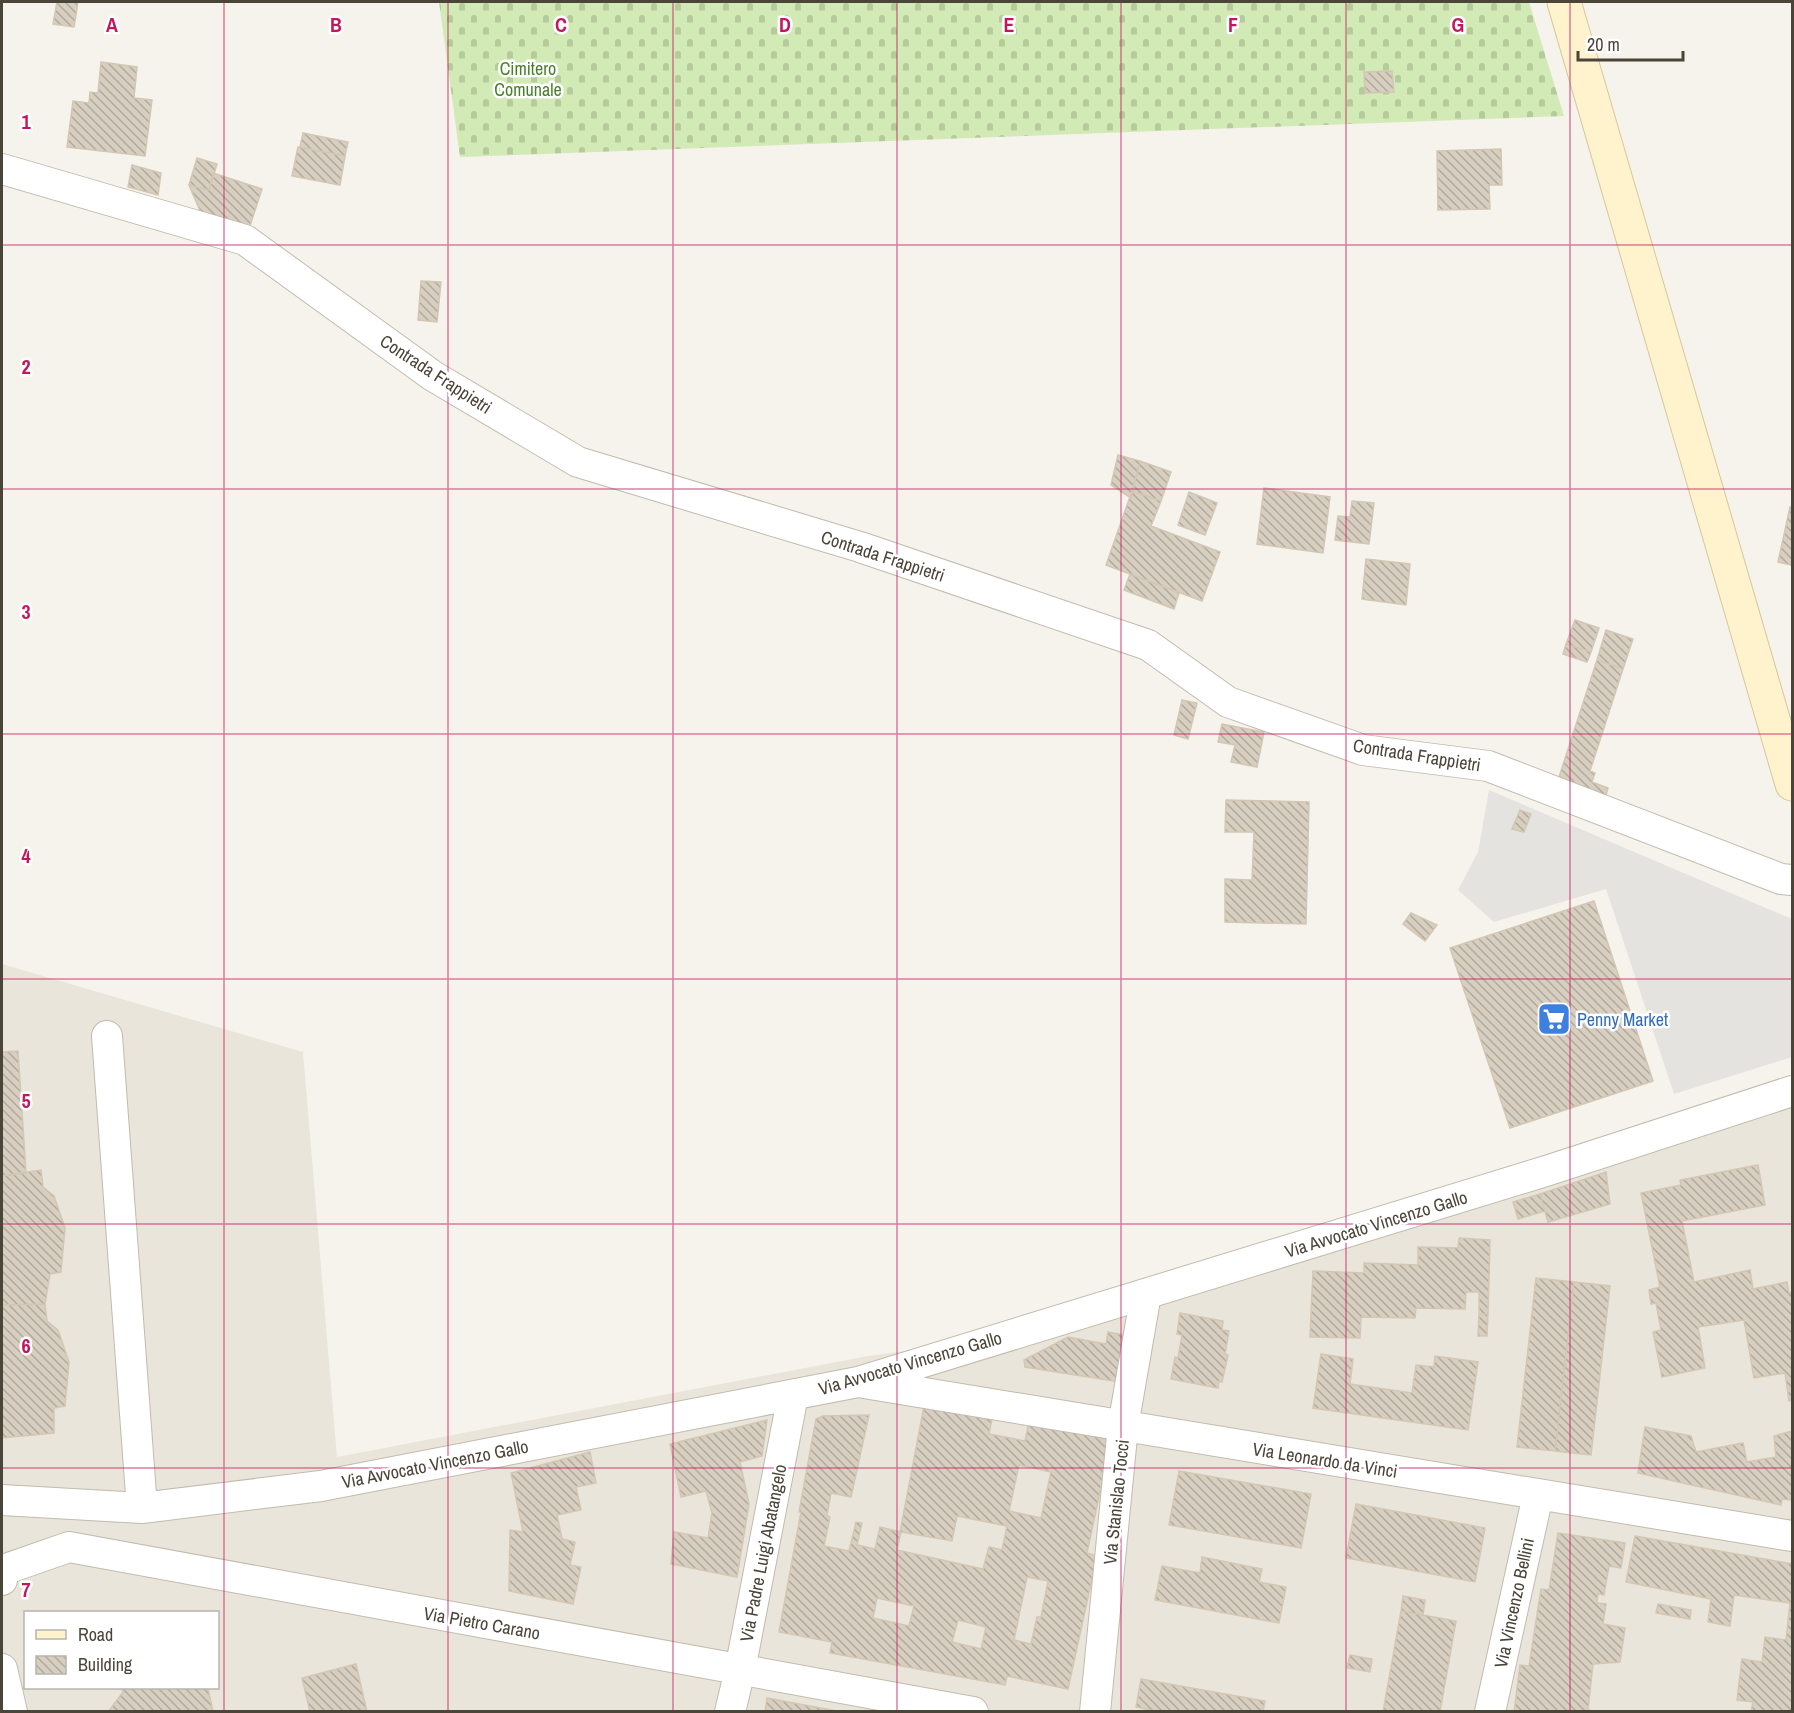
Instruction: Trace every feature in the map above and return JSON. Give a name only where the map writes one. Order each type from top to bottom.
[{"type":"street","points":[[1564,2],[1792,784]]},
{"type":"street","name":"Contrada Frappietri","points":[[2,169],[245,240],[433,376],[578,462],[860,547],[1148,645],[1228,702],[1363,750],[1488,766],[1782,879],[1792,879]]},
{"type":"street","points":[[107,1036],[142,1508]]},
{"type":"street","name":"Via Avvocato Vincenzo Gallo","points":[[2,1500],[142,1508],[321,1486],[858,1382],[1546,1171],[1792,1091]]},
{"type":"street","name":"Via Stanislao Tocci","points":[[1095,1712],[1123,1426],[1146,1294]]},
{"type":"street","name":"Via Leonardo da Vinci","points":[[858,1382],[1792,1536]]},
{"type":"street","name":"Via Padre Luigi Abatangelo","points":[[730,1712],[793,1395]]},
{"type":"street","name":"Via Vincenzo Bellini","points":[[1490,1712],[1538,1495]]},
{"type":"street","name":"Via Pietro Carano","points":[[2,1580],[3,1570],[69,1547],[973,1712]]},
{"type":"street","points":[[2,1669],[12,1712]]},
{"type":"shaded area","points":[[1489,790],[1792,919],[1792,1057],[1674,1094],[1606,889],[1494,922],[1458,890],[1478,852]]},
{"type":"shaded area","points":[[2,964],[303,1052],[337,1457],[868,1356],[943,1346],[1792,1076],[1792,1711],[2,1711]]},
{"type":"green space","name":"Cimitero Comunale","points":[[439,2],[1529,2],[1564,116],[460,157]]},
{"type":"building","points":[[57,2],[78,2],[74,27],[53,24]]},
{"type":"building","points":[[101,62],[137,67],[134,98],[152,100],[145,156],[67,147],[73,101],[89,103],[90,92],[98,93]]},
{"type":"building","points":[[1392,71],[1394,92],[1365,93],[1364,72]]},
{"type":"building","points":[[303,133],[348,142],[345,156],[300,147]]},
{"type":"building","points":[[298,147],[345,156],[340,185],[292,176]]},
{"type":"building","points":[[1501,149],[1502,185],[1489,185],[1490,209],[1438,210],[1437,151]]},
{"type":"building","points":[[197,158],[217,164],[209,190],[189,185]]},
{"type":"building","points":[[132,165],[161,173],[158,195],[128,187]]},
{"type":"building","points":[[213,173],[262,189],[248,232],[203,218],[189,185],[209,190]]},
{"type":"building","points":[[421,281],[441,282],[437,322],[418,320]]},
{"type":"building","points":[[1118,455],[1140,461],[1131,498],[1111,485]]},
{"type":"building","points":[[1140,461],[1171,472],[1161,501],[1132,491]]},
{"type":"building","points":[[1264,488],[1330,497],[1323,553],[1257,544]]},
{"type":"building","points":[[1132,491],[1161,501],[1151,526],[1220,552],[1202,601],[1106,565]]},
{"type":"building","points":[[1189,492],[1217,503],[1205,535],[1178,525]]},
{"type":"building","points":[[1352,501],[1374,503],[1369,544],[1335,540],[1338,516],[1350,517]]},
{"type":"building","points":[[1790,507],[1792,508],[1791,565],[1778,562]]},
{"type":"building","points":[[1366,559],[1410,564],[1406,605],[1362,599]]},
{"type":"building","points":[[1130,574],[1179,593],[1174,609],[1124,590]]},
{"type":"building","points":[[1575,620],[1599,628],[1591,652],[1566,644]]},
{"type":"building","points":[[1606,630],[1633,639],[1623,669],[1597,660]]},
{"type":"building","points":[[1566,644],[1591,652],[1587,662],[1563,654]]},
{"type":"building","points":[[1597,660],[1623,669],[1590,771],[1595,773],[1592,782],[1608,788],[1605,799],[1558,780]]},
{"type":"building","points":[[1182,700],[1197,703],[1188,739],[1174,735]]},
{"type":"building","points":[[1222,724],[1264,732],[1257,767],[1231,762],[1235,745],[1218,742]]},
{"type":"building","points":[[1226,800],[1309,802],[1306,924],[1225,922],[1225,879],[1252,880],[1254,832],[1225,832]]},
{"type":"building","points":[[1520,810],[1531,814],[1524,832],[1512,829]]},
{"type":"building","points":[[1594,901],[1653,1081],[1510,1128],[1450,948]]},
{"type":"building","points":[[1411,913],[1437,925],[1425,941],[1403,924]]},
{"type":"building","points":[[18,1051],[26,1173],[2,1176],[2,1052]]},
{"type":"building","points":[[1758,1165],[1765,1205],[1682,1221],[1694,1282],[1750,1270],[1753,1289],[1787,1282],[1789,1293],[1792,1292],[1792,1400],[1789,1401],[1785,1373],[1754,1378],[1744,1320],[1698,1327],[1705,1368],[1662,1377],[1653,1332],[1661,1330],[1656,1303],[1651,1304],[1649,1290],[1660,1287],[1641,1193],[1681,1185],[1680,1180]]},
{"type":"building","points":[[41,1170],[43,1187],[54,1196],[65,1228],[61,1272],[50,1274],[45,1304],[2,1305],[2,1176]]},
{"type":"building","points":[[1606,1172],[1610,1204],[1548,1222],[1540,1194]]},
{"type":"building","points":[[1540,1194],[1545,1211],[1518,1219],[1513,1202]]},
{"type":"building","points":[[1459,1238],[1490,1240],[1488,1314],[1479,1314],[1479,1292],[1466,1292],[1465,1309],[1416,1308],[1415,1318],[1361,1317],[1360,1338],[1310,1337],[1313,1271],[1364,1273],[1364,1263],[1418,1265],[1418,1247],[1458,1248]]},
{"type":"building","points":[[1536,1278],[1574,1282],[1555,1451],[1517,1447]]},
{"type":"building","points":[[1574,1282],[1610,1286],[1591,1455],[1555,1451]]},
{"type":"building","points":[[45,1304],[47,1321],[58,1330],[69,1362],[65,1406],[54,1408],[54,1433],[2,1438],[2,1305]]},
{"type":"building","points":[[1180,1313],[1223,1321],[1222,1330],[1229,1331],[1225,1354],[1228,1355],[1222,1382],[1219,1381],[1218,1388],[1171,1379],[1182,1335],[1177,1334]]},
{"type":"building","points":[[1479,1314],[1488,1314],[1487,1336],[1478,1336]]},
{"type":"building","points":[[1108,1332],[1135,1337],[1126,1383],[1025,1367],[1024,1360],[1068,1337],[1106,1344]]},
{"type":"building","points":[[1321,1354],[1353,1359],[1350,1384],[1412,1393],[1416,1365],[1434,1367],[1435,1356],[1478,1362],[1468,1430],[1313,1408]]},
{"type":"building","points":[[924,1406],[993,1413],[989,1434],[1025,1441],[1029,1422],[1111,1440],[1087,1553],[1097,1556],[1068,1689],[1007,1676],[1005,1685],[830,1653],[832,1642],[779,1632],[816,1419],[823,1416],[869,1415],[851,1497],[831,1493],[827,1515],[830,1517],[824,1546],[849,1551],[856,1522],[862,1523],[857,1545],[875,1549],[880,1527],[900,1532]],"holes":[[[1019,1465],[1051,1472],[1041,1518],[1009,1511]],[[957,1516],[1007,1526],[1002,1550],[989,1547],[983,1569],[897,1550],[901,1532],[952,1541]],[[1027,1577],[1048,1581],[1041,1617],[1037,1617],[1031,1644],[1014,1640]],[[877,1598],[914,1606],[909,1626],[873,1618]],[[958,1620],[986,1627],[981,1649],[952,1642]]]},
{"type":"building","points":[[767,1420],[762,1456],[740,1462],[749,1504],[737,1577],[671,1564],[674,1532],[708,1538],[712,1513],[706,1491],[681,1497],[670,1444]]},
{"type":"building","points":[[1645,1427],[1691,1436],[1696,1452],[1743,1443],[1747,1462],[1776,1457],[1774,1436],[1792,1431],[1792,1500],[1782,1499],[1781,1505],[1638,1473]]},
{"type":"building","points":[[590,1452],[596,1483],[576,1487],[581,1510],[557,1515],[562,1539],[575,1542],[570,1565],[581,1567],[573,1604],[509,1591],[510,1530],[523,1532],[511,1473]]},
{"type":"building","points":[[1179,1471],[1311,1494],[1301,1548],[1169,1525]]},
{"type":"building","points":[[1356,1504],[1485,1528],[1475,1582],[1346,1558]]},
{"type":"building","points":[[1558,1533],[1625,1543],[1621,1568],[1609,1566],[1604,1595],[1598,1594],[1597,1603],[1606,1604],[1603,1624],[1625,1628],[1620,1662],[1593,1664],[1588,1710],[1601,1712],[1514,1712],[1520,1665],[1529,1666],[1541,1589],[1549,1590]]},
{"type":"building","points":[[1635,1536],[1792,1564],[1792,1712],[1751,1712],[1753,1702],[1737,1700],[1742,1659],[1762,1662],[1765,1637],[1786,1640],[1790,1603],[1734,1595],[1730,1626],[1708,1622],[1711,1599],[1626,1582]]},
{"type":"building","points":[[1202,1557],[1262,1569],[1259,1582],[1286,1587],[1279,1623],[1155,1600],[1162,1566],[1200,1573]]},
{"type":"building","points":[[1403,1596],[1425,1600],[1423,1615],[1401,1611]]},
{"type":"building","points":[[1658,1604],[1691,1610],[1690,1619],[1656,1613]]},
{"type":"building","points":[[1401,1611],[1456,1621],[1440,1712],[1383,1712]]},
{"type":"building","points":[[1350,1655],[1372,1659],[1370,1672],[1347,1668]]},
{"type":"building","points":[[356,1664],[367,1712],[310,1712],[302,1678]]},
{"type":"building","points":[[1141,1679],[1265,1701],[1263,1712],[1159,1712],[1136,1707]]},
{"type":"building","points":[[122,1689],[208,1689],[213,1712],[108,1712],[123,1692]]},
{"type":"building","points":[[767,1698],[842,1712],[765,1712]]},
{"type":"place","name":"Penny Market","points":[[1554,1019]]}]
